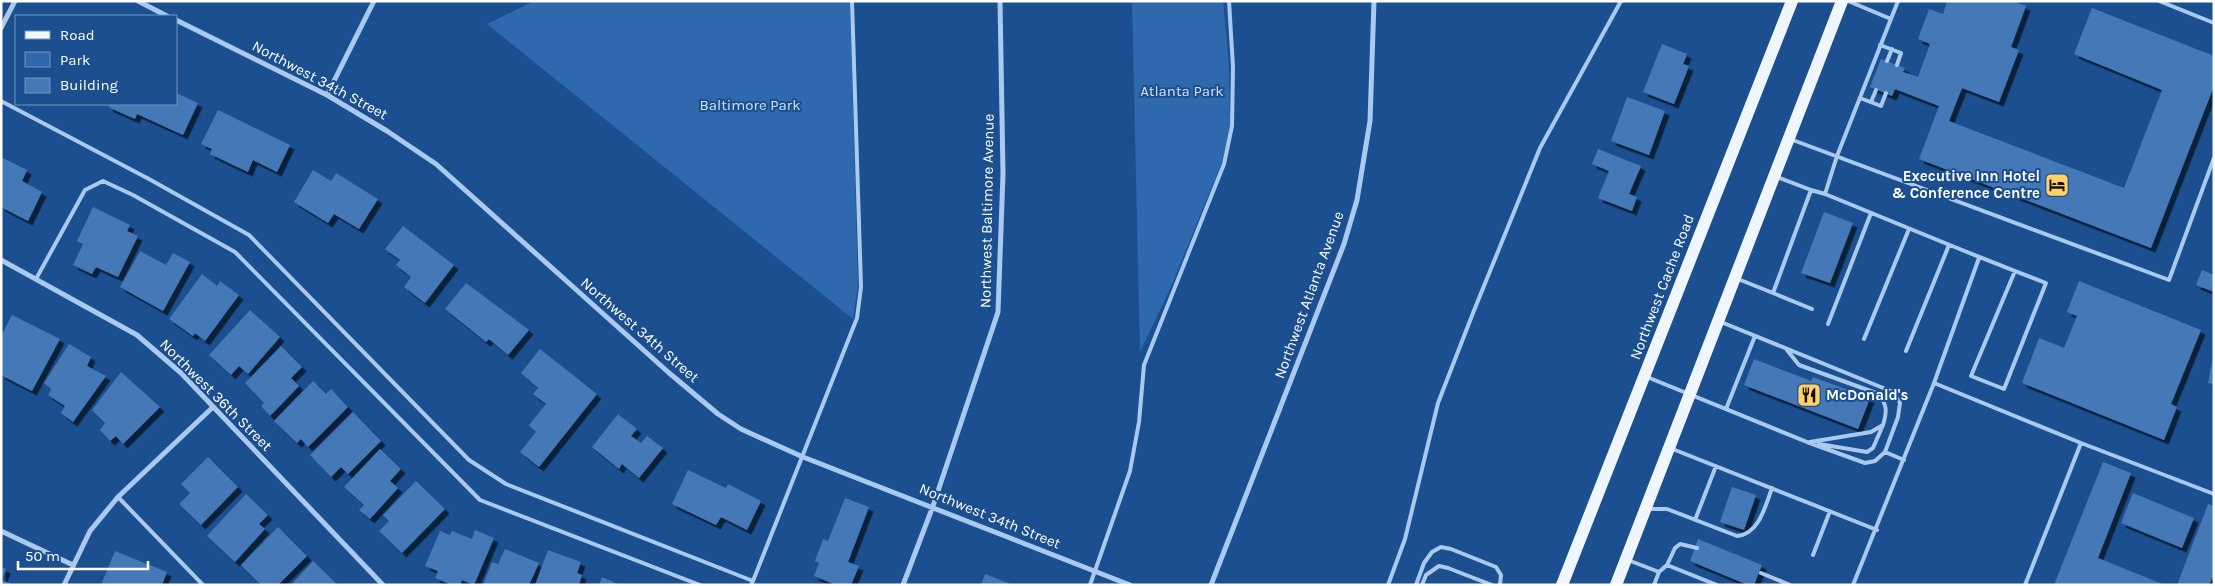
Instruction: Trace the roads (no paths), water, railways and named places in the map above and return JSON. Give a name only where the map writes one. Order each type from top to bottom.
[{"type":"main road","name":"Northwest Cache Road","points":[[1562,585],[1792,1]]},
{"type":"main road","points":[[1616,585],[1842,1]]},
{"type":"street","points":[[1,28],[15,1]]},
{"type":"street","points":[[138,1],[165,15]]},
{"type":"street","points":[[327,95],[374,1]]},
{"type":"street","name":"Northwest Baltimore Avenue","points":[[903,585],[933,506],[998,312],[1003,174],[1000,1]]},
{"type":"street","name":"Northwest Atlanta Avenue","points":[[1211,585],[1344,244],[1357,200],[1370,121],[1374,1]]},
{"type":"street","name":"Northwest 34th Street","points":[[178,21],[327,95],[387,131],[436,164],[668,372],[718,414],[741,429],[803,457],[933,506],[1130,585]]},
{"type":"street","name":"Northwest 36th Street","points":[[1,260],[137,335],[181,373],[383,585]]},
{"type":"street","points":[[64,585],[90,531],[118,497],[213,407]]},
{"type":"street","points":[[1,530],[73,565]]},
{"type":"lane","points":[[1,101],[149,179],[249,236],[469,460],[506,484],[752,583],[857,318],[861,287],[852,1]]},
{"type":"lane","points":[[1090,585],[1130,471],[1139,422],[1144,365],[1224,164],[1232,126],[1233,67],[1229,1]]},
{"type":"lane","points":[[1388,585],[1406,539],[1438,403],[1473,313],[1540,148],[1621,1]]},
{"type":"lane","points":[[1848,1],[1891,19]]},
{"type":"lane","points":[[1825,194],[1837,156],[1898,1]]},
{"type":"lane","points":[[2159,1],[2214,24]]},
{"type":"lane","points":[[1880,45],[1901,53],[1897,65]]},
{"type":"lane","points":[[1887,61],[1892,49]]},
{"type":"lane","points":[[1872,102],[1876,90]]},
{"type":"lane","points":[[1860,98],[1880,106],[1886,93]]},
{"type":"lane","points":[[1788,138],[2169,280],[2214,158]]},
{"type":"lane","points":[[1775,176],[1825,194],[1979,258],[2015,271],[2046,283],[2004,389],[1972,376],[2015,271]]},
{"type":"lane","points":[[36,279],[85,190],[103,181],[133,195],[235,252],[480,500],[700,585]]},
{"type":"lane","points":[[1773,293],[1811,190]]},
{"type":"lane","points":[[1828,324],[1871,213]]},
{"type":"lane","points":[[1864,339],[1908,229]]},
{"type":"lane","points":[[1906,350],[1949,245]]},
{"type":"lane","points":[[1853,585],[1877,530],[1934,383],[1979,258]]},
{"type":"lane","points":[[1736,278],[1812,310]]},
{"type":"lane","points":[[1645,376],[1807,442],[1865,463],[1875,461],[1885,452],[1898,417],[1900,403],[1893,392],[1719,321]]},
{"type":"lane","points":[[1726,409],[1755,336]]},
{"type":"lane","points":[[1786,348],[1799,364],[1876,394],[1883,399],[1887,411],[1873,448],[1867,452],[1807,442]]},
{"type":"lane","points":[[1934,383],[2081,443],[2214,494]]},
{"type":"lane","points":[[1807,442],[1871,432],[1883,425]]},
{"type":"lane","points":[[2027,584],[2081,443]]},
{"type":"lane","points":[[1670,448],[1877,530]]},
{"type":"lane","points":[[1885,452],[1904,460]]},
{"type":"lane","points":[[1695,520],[1716,466]]},
{"type":"lane","points":[[1645,510],[1667,509],[1736,536],[1747,535],[1754,528],[1772,488]]},
{"type":"lane","points":[[118,497],[203,585]]},
{"type":"lane","points":[[1813,555],[1830,511]]},
{"type":"lane","points":[[1654,585],[1659,572],[1667,565],[1675,548],[1680,544],[1697,548]]},
{"type":"lane","points":[[1416,585],[1428,558],[1432,552],[1441,547],[1451,548],[1496,567],[1501,575],[1500,585]]},
{"type":"lane","points":[[1626,559],[1659,572]]},
{"type":"lane","points":[[1667,565],[1717,585]]},
{"type":"lane","points":[[1422,585],[1426,575],[1439,566],[1492,585]]},
{"type":"lane","points":[[1761,573],[1790,585]]},
{"type":"place","name":"Executive Inn Hotel & Conference Centre","points":[[2057,185]]},
{"type":"place","name":"McDonald's","points":[[1809,395]]},
{"type":"park label","name":"Atlanta Park","points":[[1182,91]]},
{"type":"park label","name":"Baltimore Park","points":[[750,105]]}]
